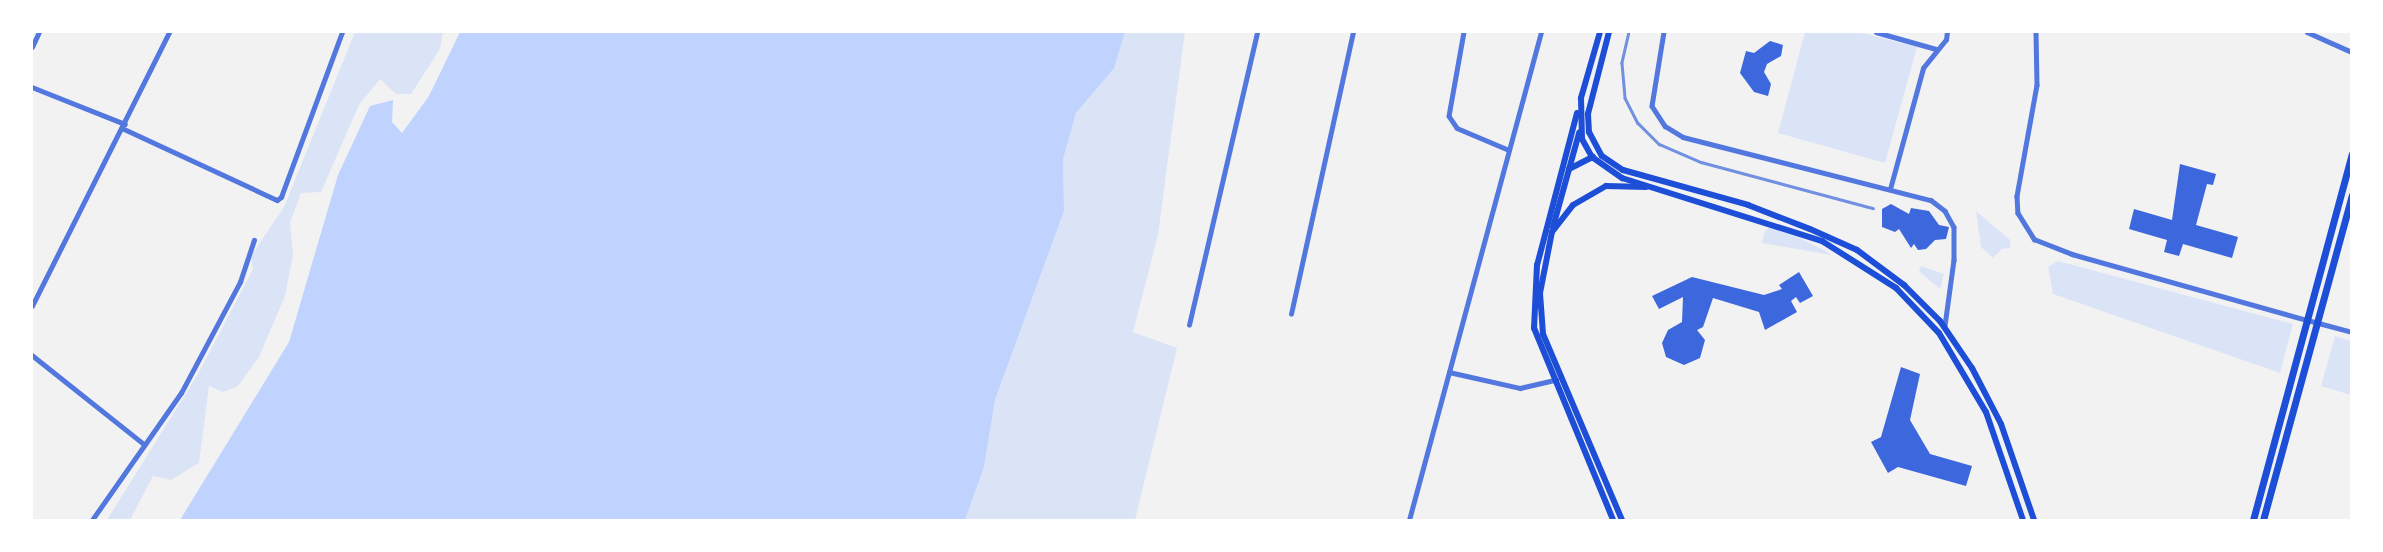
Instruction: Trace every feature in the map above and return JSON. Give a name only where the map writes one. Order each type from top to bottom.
[{"type":"main road","points":[[1600,32],[1537,265],[1533,309],[1534,328],[1613,520]]},
{"type":"main road","points":[[1609,32],[1545,258],[1541,310],[1543,334],[1556,380],[1622,520]]},
{"type":"main road","points":[[1581,98],[1580,129],[1592,157],[1610,173],[1822,241],[1868,268],[1916,306],[1939,333],[1986,412],[2023,520]]},
{"type":"main road","points":[[1590,100],[1589,132],[1602,156],[1623,170],[1748,205],[1857,250],[1905,285],[1945,327],[1996,412],[2034,520]]},
{"type":"main road","points":[[2253,520],[2351,154]]},
{"type":"main road","points":[[1560,181],[1569,169],[1592,157],[1602,156]]},
{"type":"main road","points":[[1552,232],[1573,205],[1597,189],[1657,188]]},
{"type":"main road","points":[[2263,520],[2351,195]]},
{"type":"street","points":[[32,47],[39,32]]},
{"type":"street","points":[[32,306],[169,32]]},
{"type":"street","points":[[32,88],[123,126],[271,200],[281,197],[342,32]]},
{"type":"street","points":[[1189,325],[1257,32]]},
{"type":"street","points":[[1291,314],[1353,32]]},
{"type":"street","points":[[1464,32],[1449,116],[1457,128],[1509,150]]},
{"type":"street","points":[[1409,520],[1541,32]]},
{"type":"street","points":[[1664,32],[1652,90],[1652,106],[1665,126],[1705,145],[1931,200],[1945,211],[1954,227],[1954,274],[1945,327]]},
{"type":"street","points":[[1876,32],[1936,49]]},
{"type":"street","points":[[1890,189],[1923,68],[1947,32]]},
{"type":"street","points":[[2036,32],[2037,85],[2017,196],[2018,213],[2034,239],[2073,254],[2351,332]]},
{"type":"street","points":[[2306,32],[2351,52]]},
{"type":"street","points":[[92,520],[181,393],[240,282],[254,240]]},
{"type":"street","points":[[32,355],[145,445]]},
{"type":"street","points":[[1449,372],[1505,387],[1556,380]]},
{"type":"shaded area","points":[[355,32],[443,32],[440,49],[411,94],[396,94],[380,79],[359,105],[321,192],[301,193],[290,223],[293,255],[285,296],[259,357],[238,386],[223,392],[209,386],[199,463],[171,480],[153,476],[130,520],[107,520],[198,374],[253,269],[251,256],[284,207]]},
{"type":"shaded area","points":[[1125,32],[1185,32],[1158,235],[1133,332],[1177,348],[1135,520],[965,520],[984,467],[995,400],[1064,211],[1063,160],[1076,113],[1113,68]]},
{"type":"shaded area","points":[[1805,32],[1859,32],[1917,47],[1885,163],[1778,133]]},
{"type":"shaded area","points":[[1976,211],[2010,240],[2010,248],[2002,249],[1993,258],[1981,247]]},
{"type":"shaded area","points":[[1773,225],[1831,255],[1762,243],[1765,231]]},
{"type":"shaded area","points":[[2058,261],[2293,324],[2280,373],[2053,294],[2048,267]]},
{"type":"shaded area","points":[[1921,266],[1944,274],[1940,289],[1919,271]]},
{"type":"shaded area","points":[[2335,336],[2351,341],[2351,395],[2321,386]]},
{"type":"water","points":[[460,32],[1125,32],[1114,68],[1076,113],[1063,160],[1064,211],[995,400],[984,467],[965,520],[180,520],[289,342],[338,175],[370,106],[393,100],[392,122],[402,133],[429,96]]},
{"type":"building","points":[[1770,41],[1783,45],[1781,56],[1767,64],[1764,72],[1771,84],[1768,96],[1754,92],[1740,73],[1746,51],[1754,53]]},
{"type":"building","points":[[2180,164],[2216,174],[2213,185],[2207,184],[2196,225],[2238,237],[2232,258],[2183,244],[2179,256],[2164,252],[2167,240],[2129,229],[2134,209],[2172,220]]},
{"type":"building","points":[[1891,204],[1909,214],[1911,208],[1929,211],[1939,225],[1949,227],[1946,239],[1935,240],[1926,249],[1918,250],[1914,244],[1911,248],[1899,229],[1895,232],[1882,227],[1882,209]]},
{"type":"building","points":[[1799,272],[1813,296],[1800,303],[1796,297],[1791,301],[1797,312],[1765,330],[1759,312],[1713,298],[1703,327],[1697,330],[1705,340],[1700,358],[1684,365],[1666,357],[1662,343],[1668,330],[1682,322],[1683,297],[1659,309],[1652,296],[1692,277],[1764,295],[1782,289],[1779,285]]},
{"type":"building","points":[[1901,367],[1920,374],[1910,420],[1930,454],[1972,466],[1966,486],[1898,467],[1888,473],[1871,442],[1881,437]]},
{"type":"railway","points":[[1629,32],[1622,63],[1625,98],[1638,123],[1659,144],[1701,162],[1873,208]]}]
